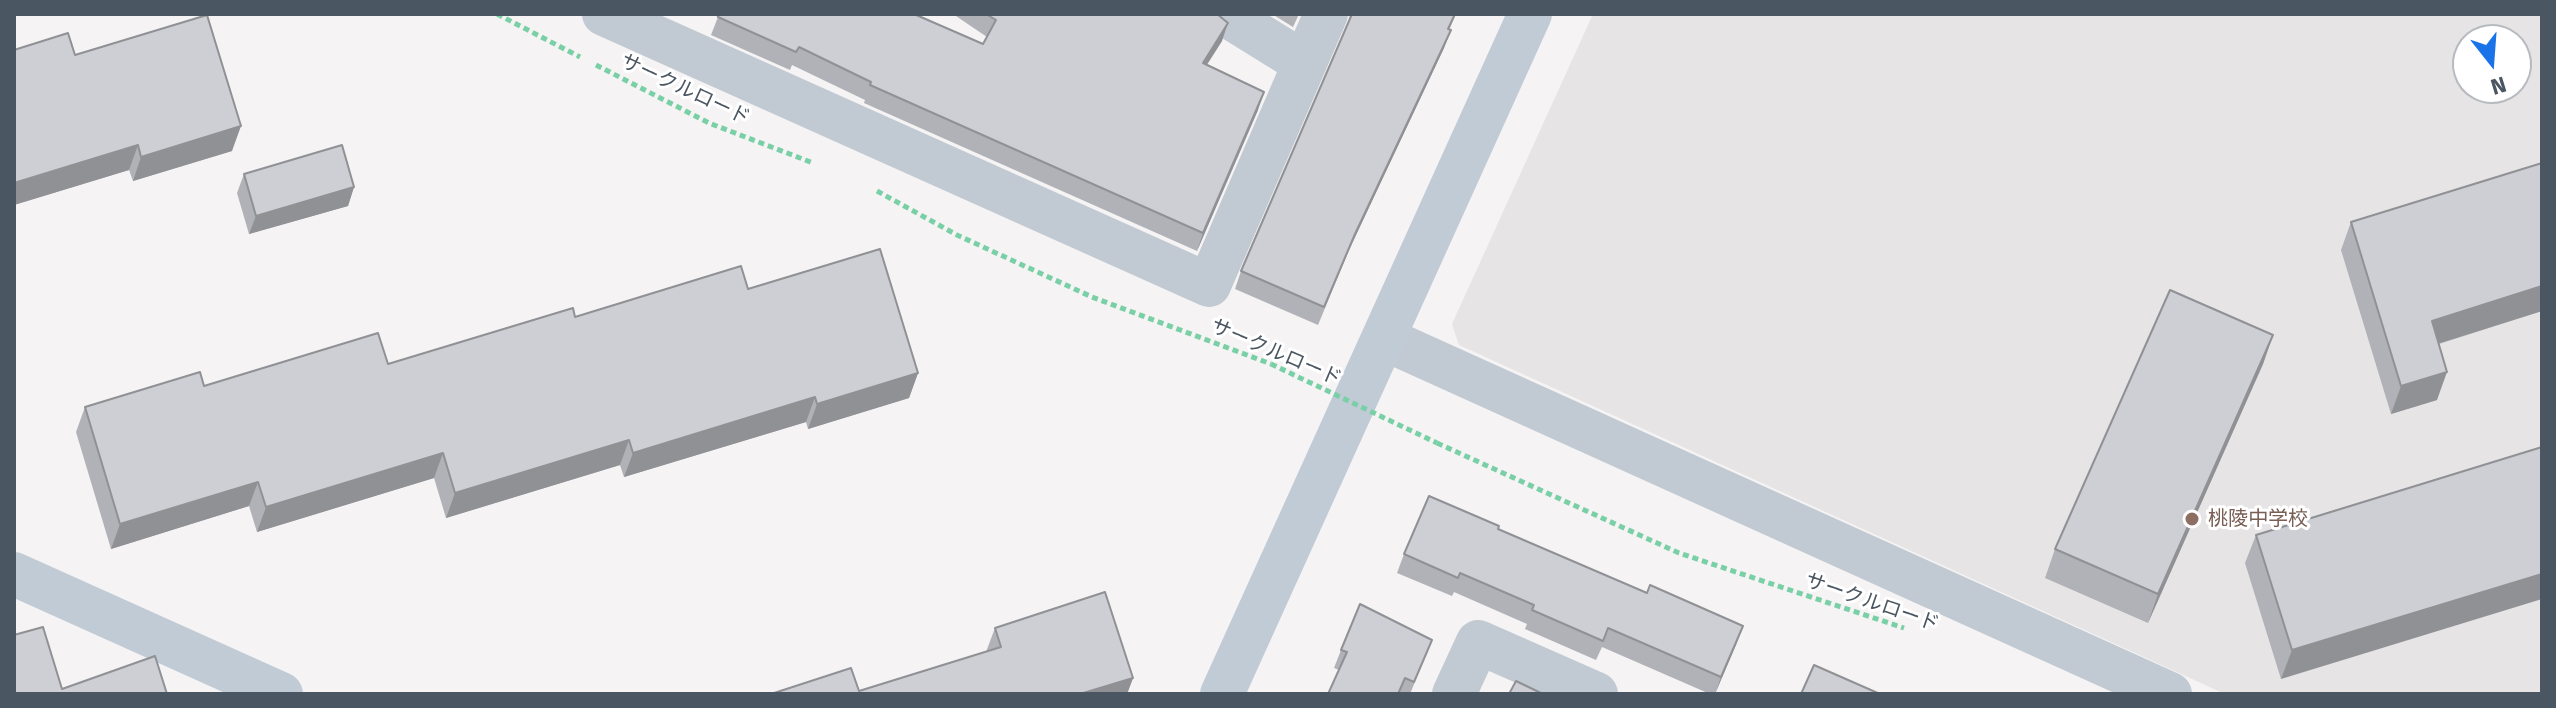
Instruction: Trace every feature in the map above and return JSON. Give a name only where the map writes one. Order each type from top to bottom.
[{"type":"street","points":[[604,14],[1209,285],[1326,14]]},
{"type":"street","points":[[1225,14],[1304,63]]},
{"type":"street","points":[[1222,694],[1530,14]]},
{"type":"street","points":[[1385,339],[2170,694]]},
{"type":"street","points":[[14,574],[281,694]]},
{"type":"street","points":[[1454,694],[1478,642],[1596,694]]},
{"type":"path","points":[[497,14],[581,58]]},
{"type":"path","name":"サークルロード","points":[[596,65],[709,123],[823,166]]},
{"type":"path","name":"サークルロード","points":[[864,184],[957,235],[1092,297],[1271,364],[1679,553],[1914,632]]},
{"type":"shaded area","name":"桃陵中学校","points":[[1593,14],[2542,14],[2542,694],[2225,694],[1459,345],[1452,324]]},
{"type":"building","points":[[719,14],[914,14],[983,44],[996,20],[986,14],[1217,14],[1228,23],[1203,63],[1264,92],[1203,233],[870,85],[871,82],[799,47],[796,52],[718,17]]},
{"type":"building","points":[[1352,14],[1455,14],[1448,29],[1451,30],[1324,307],[1241,271]]},
{"type":"building","points":[[207,15],[241,126],[141,157],[138,145],[14,183],[14,50],[68,33],[75,55]]},
{"type":"building","points":[[342,145],[354,187],[256,216],[244,174]]},
{"type":"building","points":[[2542,163],[2542,286],[2432,321],[2447,372],[2401,386],[2351,222]]},
{"type":"building","points":[[880,249],[918,373],[817,404],[815,397],[633,453],[629,440],[455,493],[443,453],[266,507],[258,482],[120,524],[85,407],[200,372],[204,386],[378,333],[388,364],[573,308],[575,317],[741,266],[748,289]]},
{"type":"building","points":[[2170,290],[2273,335],[2158,594],[2055,549]]},
{"type":"building","points":[[2542,447],[2542,574],[2292,650],[2256,535]]},
{"type":"building","points":[[1429,496],[1647,593],[1650,585],[1743,626],[1721,677],[1608,628],[1603,641],[1532,610],[1534,605],[1460,573],[1458,578],[1404,554]]},
{"type":"building","points":[[1105,592],[1133,678],[1080,694],[771,694],[851,668],[859,691],[1001,647],[995,628]]},
{"type":"building","points":[[1360,604],[1432,640],[1414,682],[1405,678],[1398,694],[1328,694],[1347,652],[1341,650]]},
{"type":"building","points":[[43,627],[62,689],[155,656],[167,694],[14,694],[14,635]]},
{"type":"building","points":[[1814,665],[1880,694],[1801,694]]},
{"type":"building","points":[[1516,681],[1543,694],[1509,694]]},
{"type":"place","name":"桃陵中学校","points":[[2192,519]]}]
